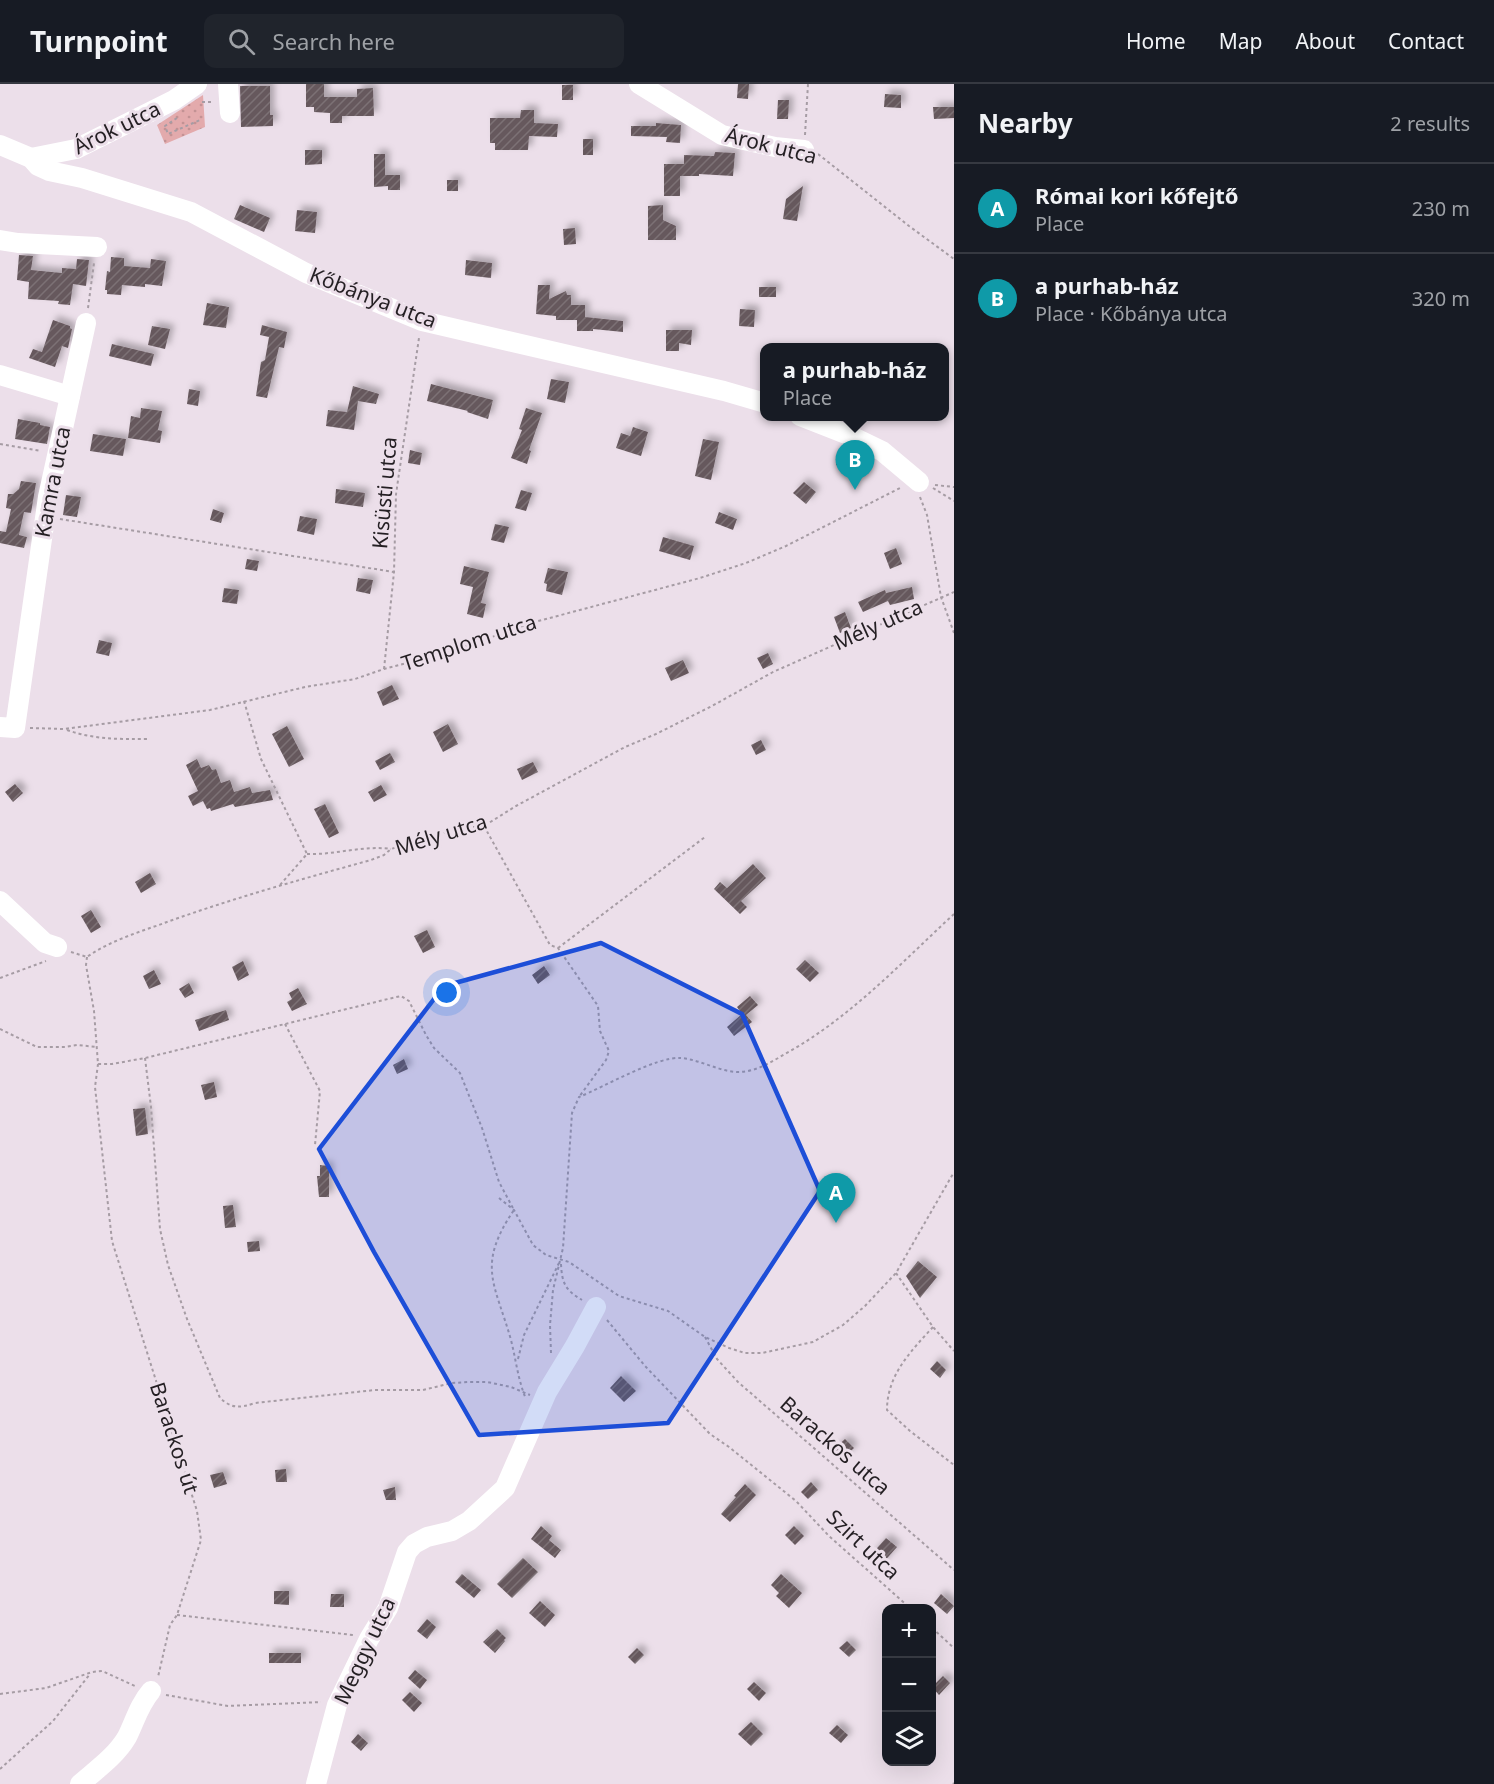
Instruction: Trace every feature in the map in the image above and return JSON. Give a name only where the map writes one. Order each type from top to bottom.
[{"type":"street","points":[[228,84],[230,113]]},
{"type":"street","name":"Árok utca","points":[[639,84],[722,135],[775,147],[804,150]]},
{"type":"street","name":"Árok utca","points":[[31,158],[76,149],[176,99],[200,93]]},
{"type":"street","name":"Kőbánya utca","points":[[0,145],[31,158],[38,166],[49,171],[82,178],[191,212],[306,273],[422,321],[724,391],[760,402]]},
{"type":"street","points":[[0,240],[97,247]]},
{"type":"street","name":"Kamra utca","points":[[8,728],[45,517],[86,323]]},
{"type":"street","points":[[0,375],[70,396]]},
{"type":"street","points":[[811,421],[851,436],[882,452],[919,482]]},
{"type":"street","points":[[0,901],[45,943],[57,947]]},
{"type":"street","name":"Meggy utca","points":[[316,1784],[337,1705],[369,1639],[388,1608],[407,1552],[414,1544],[427,1537],[452,1531],[469,1521],[505,1488],[550,1386],[596,1307]]},
{"type":"street","points":[[80,1784],[115,1752],[126,1738],[142,1701],[151,1691]]},
{"type":"path","points":[[804,150],[808,84]]},
{"type":"path","points":[[193,107],[200,93]]},
{"type":"path","points":[[176,99],[165,126],[168,134],[200,120]]},
{"type":"path","name":"Árok utca","points":[[804,150],[828,161],[954,259]]},
{"type":"path","points":[[86,323],[97,247]]},
{"type":"path","name":"Kisüsti utca","points":[[384,669],[394,572],[396,494],[422,321]]},
{"type":"path","points":[[0,444],[35,450]]},
{"type":"path","points":[[919,482],[954,487]]},
{"type":"path","points":[[919,482],[954,501]]},
{"type":"path","points":[[919,482],[920,500],[927,515],[941,597],[954,633]]},
{"type":"path","name":"Templom utca","points":[[8,728],[64,729],[210,710],[355,679],[450,652],[531,623],[700,578],[746,563],[786,546],[897,489],[919,482]]},
{"type":"path","points":[[45,517],[394,572]]},
{"type":"path","name":"Mély utca","points":[[87,957],[100,948],[129,936],[214,905],[370,860],[384,855],[391,849],[461,828],[484,826],[516,806],[625,747],[703,711],[774,672],[954,592]]},
{"type":"path","points":[[244,701],[261,759],[307,854]]},
{"type":"path","points":[[64,729],[103,739],[149,739]]},
{"type":"path","points":[[145,1058],[160,1229],[168,1265],[183,1310],[220,1398],[230,1407],[375,1390],[423,1390],[452,1383],[469,1382],[488,1382],[536,1396],[550,1386],[550,1325],[568,1189],[572,1113],[579,1097],[606,1060],[609,1051],[600,1031],[598,1005],[558,948],[550,945],[484,826]]},
{"type":"path","points":[[558,948],[705,837]]},
{"type":"path","points":[[307,854],[326,855],[381,847],[391,849]]},
{"type":"path","points":[[280,885],[307,854]]},
{"type":"path","points":[[579,1097],[641,1069],[675,1058],[695,1060],[726,1071],[746,1072],[763,1066],[832,1025],[954,914]]},
{"type":"path","points":[[0,978],[50,958],[57,947],[87,957]]},
{"type":"path","name":"Barackos út","points":[[87,957],[86,965],[97,1047],[98,1064],[95,1087],[112,1241],[201,1530],[201,1540],[177,1615],[170,1625],[157,1680],[151,1691]]},
{"type":"path","points":[[98,1064],[145,1058],[401,996],[406,998],[434,1048],[460,1073],[482,1128],[499,1182],[533,1245],[546,1255],[568,1262],[619,1296],[668,1311],[705,1337],[745,1353],[762,1353],[813,1342],[843,1325],[865,1306],[896,1273],[954,1172]]},
{"type":"path","points":[[285,1024],[320,1091],[315,1145]]},
{"type":"path","points":[[0,1029],[37,1047],[77,1045],[97,1047]]},
{"type":"path","points":[[499,1198],[514,1210]]},
{"type":"path","points":[[514,1210],[499,1233],[491,1265],[500,1307],[527,1401]]},
{"type":"path","points":[[517,1362],[524,1335],[560,1261]]},
{"type":"path","name":"Szirt utca","points":[[560,1261],[562,1281],[568,1290],[596,1307],[645,1366],[710,1434],[796,1501],[829,1536],[906,1604]]},
{"type":"path","points":[[896,1273],[933,1327],[954,1351]]},
{"type":"path","points":[[596,1307],[619,1296]]},
{"type":"path","points":[[933,1327],[906,1356],[887,1392],[887,1410],[954,1465]]},
{"type":"path","name":"Barackos utca","points":[[705,1337],[717,1359],[738,1382],[954,1570]]},
{"type":"path","points":[[177,1615],[359,1635],[369,1639]]},
{"type":"path","points":[[936,1632],[954,1648]]},
{"type":"path","points":[[0,1694],[46,1688],[92,1672],[102,1671],[125,1683],[151,1691],[228,1706],[320,1702],[337,1705]]},
{"type":"path","points":[[0,1768],[53,1721],[92,1672]]},
{"type":"highlighted area","points":[[601,943],[742,1014],[820,1191],[668,1423],[479,1435],[374,1252],[319,1149],[444,986]]},
{"type":"shaded area","points":[[203,95],[205,127],[165,144],[157,125]]},
{"type":"building","points":[[306,84],[324,84],[324,97],[357,97],[357,89],[373,88],[374,116],[342,116],[342,123],[330,123],[330,113],[314,112],[314,107],[306,107]]},
{"type":"building","points":[[738,84],[749,84],[748,99],[737,98]]},
{"type":"building","points":[[562,85],[573,85],[573,100],[562,100]]},
{"type":"building","points":[[240,86],[270,86],[270,115],[273,115],[273,126],[241,127]]},
{"type":"building","points":[[885,94],[901,95],[901,108],[884,107]]},
{"type":"building","points":[[778,100],[789,100],[788,119],[777,119]]},
{"type":"building","points":[[933,107],[954,107],[954,118],[934,119]]},
{"type":"building","points":[[521,110],[534,110],[534,123],[558,124],[557,137],[529,136],[528,150],[495,150],[495,143],[490,143],[490,118],[520,118]]},
{"type":"building","points":[[656,123],[681,125],[680,143],[666,142],[667,137],[631,136],[631,126],[656,126]]},
{"type":"building","points":[[583,139],[593,139],[593,155],[583,155]]},
{"type":"building","points":[[305,150],[322,150],[322,164],[305,165]]},
{"type":"building","points":[[715,152],[735,153],[733,176],[699,174],[699,176],[680,176],[680,196],[664,196],[664,164],[684,164],[684,155],[714,156]]},
{"type":"building","points":[[374,154],[385,154],[385,175],[400,175],[400,190],[388,190],[388,186],[374,187]]},
{"type":"building","points":[[447,180],[458,180],[458,191],[447,191]]},
{"type":"building","points":[[803,186],[797,221],[783,219],[786,199]]},
{"type":"building","points":[[240,205],[270,218],[264,232],[234,219]]},
{"type":"building","points":[[663,205],[663,220],[676,226],[676,240],[648,240],[648,206]]},
{"type":"building","points":[[297,210],[317,212],[315,233],[295,231]]},
{"type":"building","points":[[575,228],[576,244],[564,245],[563,229]]},
{"type":"building","points":[[19,255],[33,256],[31,270],[62,273],[62,268],[76,269],[77,259],[89,260],[86,286],[73,284],[70,305],[58,304],[59,301],[28,299],[29,282],[17,280]]},
{"type":"building","points":[[111,257],[124,258],[124,266],[150,268],[151,259],[166,261],[162,286],[122,285],[121,295],[107,294],[105,290],[107,271],[110,272]]},
{"type":"building","points":[[466,260],[492,263],[491,278],[465,275]]},
{"type":"building","points":[[538,285],[550,285],[549,299],[566,291],[567,295],[571,295],[571,305],[585,305],[585,317],[623,321],[623,332],[593,329],[593,331],[577,331],[577,320],[556,320],[556,316],[536,314]]},
{"type":"building","points":[[759,287],[776,287],[776,297],[759,297]]},
{"type":"building","points":[[207,303],[229,307],[226,328],[203,325]]},
{"type":"building","points":[[740,309],[755,310],[754,327],[739,326]]},
{"type":"building","points":[[53,320],[70,326],[72,329],[68,348],[62,346],[55,367],[29,358],[33,349],[42,352]]},
{"type":"building","points":[[262,325],[287,332],[284,348],[279,347],[267,398],[256,396],[261,362],[265,360],[269,337],[260,335]]},
{"type":"building","points":[[152,326],[170,329],[165,349],[148,345]]},
{"type":"building","points":[[666,330],[692,330],[691,345],[679,343],[679,351],[666,351]]},
{"type":"building","points":[[112,344],[154,354],[151,366],[109,356]]},
{"type":"building","points":[[551,379],[569,382],[565,403],[547,399]]},
{"type":"building","points":[[431,384],[493,400],[488,419],[468,411],[427,401]]},
{"type":"building","points":[[353,386],[379,394],[376,404],[358,401],[354,430],[326,426],[328,410],[347,412]]},
{"type":"building","points":[[189,389],[200,391],[198,406],[187,404]]},
{"type":"building","points":[[141,408],[162,411],[158,430],[162,431],[160,443],[128,438],[131,416],[140,418]]},
{"type":"building","points":[[526,408],[542,413],[529,450],[531,451],[527,464],[511,458],[522,430],[519,429]]},
{"type":"building","points":[[18,419],[50,427],[47,444],[15,439]]},
{"type":"building","points":[[633,427],[648,432],[641,456],[616,448],[621,433],[630,436]]},
{"type":"building","points":[[93,434],[126,439],[123,456],[90,451]]},
{"type":"building","points":[[703,439],[719,442],[711,480],[695,476]]},
{"type":"building","points":[[410,450],[422,453],[420,465],[408,463]]},
{"type":"building","points":[[839,451],[853,454],[849,469],[836,465]]},
{"type":"building","points":[[21,481],[36,483],[31,513],[24,512],[19,535],[27,537],[24,548],[0,543],[0,531],[6,532],[11,509],[6,508],[8,494],[13,494],[19,489]]},
{"type":"building","points":[[804,482],[816,492],[806,504],[793,493]]},
{"type":"building","points":[[336,489],[365,493],[363,507],[335,503]]},
{"type":"building","points":[[521,490],[532,493],[526,511],[515,508]]},
{"type":"building","points":[[66,495],[81,497],[77,517],[63,515]]},
{"type":"building","points":[[213,509],[224,513],[221,523],[210,520]]},
{"type":"building","points":[[719,512],[737,519],[733,530],[715,523]]},
{"type":"building","points":[[300,516],[317,519],[314,535],[297,531]]},
{"type":"building","points":[[495,524],[509,527],[504,543],[491,540]]},
{"type":"building","points":[[663,537],[694,546],[690,560],[659,551]]},
{"type":"building","points":[[896,548],[902,564],[890,569],[884,553]]},
{"type":"building","points":[[247,559],[259,561],[257,571],[245,569]]},
{"type":"building","points":[[464,566],[489,572],[481,603],[486,604],[483,618],[467,614],[473,587],[460,584]]},
{"type":"building","points":[[548,568],[568,572],[562,595],[546,591],[547,584],[544,583]]},
{"type":"building","points":[[358,578],[373,580],[370,594],[356,591]]},
{"type":"building","points":[[912,587],[914,599],[890,605],[888,601],[863,612],[858,602],[885,590],[886,593]]},
{"type":"building","points":[[224,588],[239,590],[237,604],[222,602]]},
{"type":"building","points":[[845,612],[851,628],[840,633],[834,617]]},
{"type":"building","points":[[99,640],[112,643],[109,656],[96,653]]},
{"type":"building","points":[[768,653],[773,664],[763,669],[757,658]]},
{"type":"building","points":[[683,660],[689,673],[671,681],[665,668]]},
{"type":"building","points":[[392,685],[399,699],[383,706],[377,692]]},
{"type":"building","points":[[448,724],[458,744],[443,752],[433,732]]},
{"type":"building","points":[[287,726],[304,759],[289,767],[272,734]]},
{"type":"building","points":[[761,740],[766,750],[756,755],[751,745]]},
{"type":"building","points":[[390,753],[395,762],[380,770],[375,761]]},
{"type":"building","points":[[197,759],[201,768],[209,765],[212,770],[216,769],[221,783],[230,780],[234,792],[250,787],[252,793],[270,790],[273,800],[235,807],[233,804],[211,811],[210,808],[207,809],[203,801],[193,806],[188,796],[198,791],[186,765]]},
{"type":"building","points":[[533,762],[538,772],[522,780],[517,769]]},
{"type":"building","points":[[15,784],[23,793],[13,802],[5,792]]},
{"type":"building","points":[[381,785],[387,795],[374,802],[368,792]]},
{"type":"building","points":[[325,804],[339,833],[329,838],[314,809]]},
{"type":"building","points":[[753,864],[766,878],[741,901],[747,907],[740,914],[714,889],[720,882],[727,888]]},
{"type":"building","points":[[150,873],[156,884],[141,893],[135,882]]},
{"type":"building","points":[[91,910],[101,927],[91,933],[81,916]]},
{"type":"building","points":[[427,930],[435,947],[423,953],[414,936]]},
{"type":"building","points":[[805,960],[819,973],[810,982],[796,969]]},
{"type":"building","points":[[243,961],[249,975],[238,981],[232,967]]},
{"type":"building","points":[[544,966],[550,975],[538,984],[532,975]]},
{"type":"building","points":[[154,970],[161,984],[149,989],[143,976]]},
{"type":"building","points":[[189,983],[194,993],[185,998],[179,989]]},
{"type":"building","points":[[298,988],[307,1004],[292,1011],[287,1002],[292,999],[289,993]]},
{"type":"building","points":[[750,996],[758,1005],[746,1015],[752,1022],[734,1036],[727,1027],[742,1014],[737,1007]]},
{"type":"building","points":[[226,1010],[229,1020],[199,1031],[195,1020]]},
{"type":"building","points":[[404,1059],[408,1069],[397,1074],[393,1065]]},
{"type":"building","points":[[214,1082],[217,1097],[205,1100],[201,1085]]},
{"type":"building","points":[[145,1108],[148,1134],[136,1136],[133,1109]]},
{"type":"building","points":[[320,1165],[329,1166],[329,1197],[319,1197],[317,1176],[320,1176]]},
{"type":"building","points":[[233,1205],[236,1227],[225,1228],[223,1206]]},
{"type":"building","points":[[259,1241],[260,1251],[248,1252],[247,1242]]},
{"type":"building","points":[[918,1261],[937,1277],[920,1298],[906,1276]]},
{"type":"building","points":[[937,1361],[946,1370],[940,1378],[930,1369]]},
{"type":"building","points":[[621,1376],[636,1391],[624,1402],[610,1388]]},
{"type":"building","points":[[845,1439],[854,1448],[842,1459],[833,1450]]},
{"type":"building","points":[[286,1469],[287,1482],[276,1482],[275,1470]]},
{"type":"building","points":[[223,1472],[227,1484],[214,1488],[210,1475]]},
{"type":"building","points":[[811,1482],[818,1490],[808,1499],[801,1492]]},
{"type":"building","points":[[745,1484],[756,1495],[730,1522],[721,1514]]},
{"type":"building","points":[[395,1487],[396,1500],[386,1500],[383,1490]]},
{"type":"building","points":[[541,1526],[552,1536],[549,1540],[561,1550],[555,1558],[531,1539]]},
{"type":"building","points":[[794,1526],[804,1536],[795,1545],[785,1535]]},
{"type":"building","points":[[886,1538],[897,1547],[881,1565],[870,1556]]},
{"type":"building","points":[[523,1558],[538,1572],[512,1598],[497,1584]]},
{"type":"building","points":[[462,1574],[481,1590],[474,1598],[455,1582]]},
{"type":"building","points":[[781,1574],[802,1593],[789,1608],[776,1596],[779,1593],[771,1585]]},
{"type":"building","points":[[274,1591],[289,1591],[289,1605],[274,1604]]},
{"type":"building","points":[[331,1594],[344,1594],[344,1607],[330,1607]]},
{"type":"building","points":[[941,1594],[954,1606],[947,1614],[934,1603]]},
{"type":"building","points":[[540,1601],[555,1615],[545,1627],[529,1613]]},
{"type":"building","points":[[427,1619],[436,1627],[427,1639],[417,1631]]},
{"type":"building","points":[[497,1629],[506,1638],[495,1653],[483,1642]]},
{"type":"building","points":[[847,1641],[856,1650],[849,1657],[839,1648]]},
{"type":"building","points":[[637,1648],[644,1655],[635,1664],[628,1657]]},
{"type":"building","points":[[269,1653],[301,1653],[301,1663],[269,1663]]},
{"type":"building","points":[[415,1670],[427,1680],[420,1689],[408,1678]]},
{"type":"building","points":[[943,1676],[950,1683],[939,1695],[936,1692],[936,1683]]},
{"type":"building","points":[[754,1682],[766,1693],[759,1701],[747,1689]]},
{"type":"building","points":[[410,1692],[422,1703],[414,1712],[402,1700]]},
{"type":"building","points":[[751,1722],[763,1734],[751,1746],[738,1734]]},
{"type":"building","points":[[837,1725],[848,1735],[841,1743],[829,1733]]},
{"type":"building","points":[[358,1734],[368,1743],[361,1751],[351,1742]]},
{"type":"place","name":"a purhab-ház","points":[[855,490]]},
{"type":"place","name":"Római kori kőfejtő","points":[[836,1223]]}]
